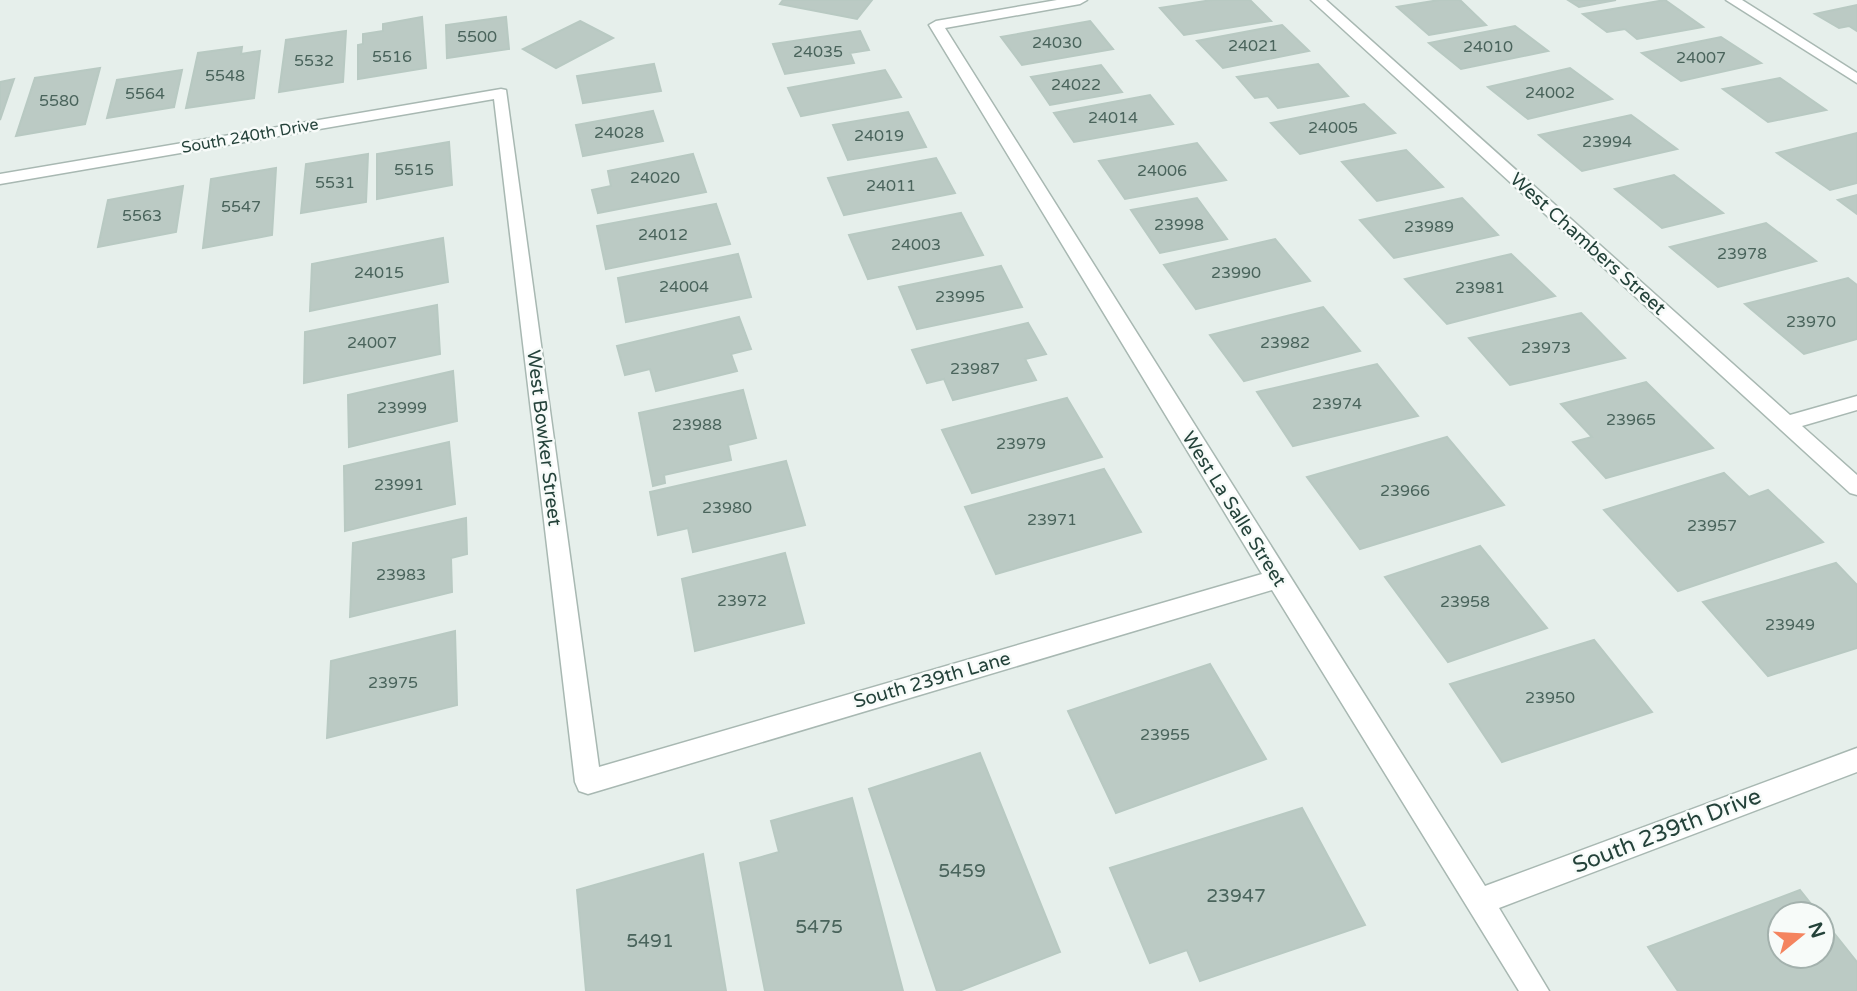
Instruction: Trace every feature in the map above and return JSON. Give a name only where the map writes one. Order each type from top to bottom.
[{"type":"street","name":"West La Salle Street","points":[[1080,0],[936,25],[1276,579],[1535,991]]},
{"type":"street","name":"West Chambers Street","points":[[1318,0],[1857,487]]},
{"type":"street","points":[[1733,0],[1857,79]]},
{"type":"street","name":"South 240th Drive","points":[[0,179],[500,93]]},
{"type":"street","name":"West Bowker Street","points":[[500,93],[588,782]]},
{"type":"street","points":[[1786,423],[1857,402]]},
{"type":"street","name":"South 239th Lane","points":[[588,782],[1276,579]]},
{"type":"street","name":"South 239th Drive","points":[[1478,902],[1857,760]]},
{"type":"building","points":[[783,0],[872,0],[857,19],[780,4]]},
{"type":"building","points":[[1212,0],[1250,0],[1271,21],[1184,35],[1160,8]]},
{"type":"building","points":[[1439,0],[1460,0],[1486,25],[1429,35],[1397,7]]},
{"type":"building","points":[[1568,0],[1616,0],[1579,7]]},
{"type":"building","points":[[1665,0],[1703,27],[1637,39],[1625,29],[1607,32],[1583,14]]},
{"type":"building","points":[[1857,5],[1857,31],[1849,26],[1839,28],[1815,14]]},
{"type":"building","points":[[422,17],[426,68],[358,79],[358,45],[363,44],[363,34],[383,31],[383,24]]},
{"type":"building","points":[[506,17],[509,49],[447,58],[446,25]]},
{"type":"building","points":[[580,21],[613,38],[556,68],[523,49]]},
{"type":"building","points":[[1090,21],[1113,49],[1022,65],[1001,37]]},
{"type":"building","points":[[1282,25],[1309,51],[1223,68],[1197,41]]},
{"type":"building","points":[[1515,26],[1548,51],[1461,69],[1429,43]]},
{"type":"building","points":[[346,31],[343,82],[279,92],[286,40]]},
{"type":"building","points":[[860,31],[869,50],[850,53],[854,63],[785,74],[773,44]]},
{"type":"building","points":[[1721,37],[1761,63],[1681,81],[1642,53]]},
{"type":"building","points":[[242,47],[241,54],[260,51],[254,98],[186,108],[198,53]]},
{"type":"building","points":[[654,64],[661,91],[583,103],[577,76]]},
{"type":"building","points":[[1318,64],[1348,96],[1278,108],[1268,96],[1255,98],[1237,77]]},
{"type":"building","points":[[1101,65],[1122,92],[1050,105],[1031,77]]},
{"type":"building","points":[[100,68],[85,124],[16,136],[35,78]]},
{"type":"building","points":[[1570,68],[1612,99],[1528,119],[1488,87]]},
{"type":"building","points":[[182,70],[174,107],[107,118],[117,80]]},
{"type":"building","points":[[885,70],[901,97],[801,116],[788,88]]},
{"type":"building","points":[[1780,78],[1826,110],[1768,122],[1723,89]]},
{"type":"building","points":[[14,79],[0,120],[0,82]]},
{"type":"building","points":[[1150,95],[1173,124],[1074,142],[1054,113]]},
{"type":"building","points":[[1364,104],[1395,133],[1300,154],[1271,123]]},
{"type":"building","points":[[653,111],[663,141],[583,156],[576,125]]},
{"type":"building","points":[[908,112],[926,147],[848,160],[833,125]]},
{"type":"building","points":[[1631,115],[1677,149],[1582,171],[1539,135]]},
{"type":"building","points":[[1857,133],[1857,183],[1830,190],[1777,153]]},
{"type":"building","points":[[449,142],[452,185],[377,199],[377,154]]},
{"type":"building","points":[[1197,143],[1226,180],[1125,199],[1099,161]]},
{"type":"building","points":[[1406,150],[1443,187],[1377,201],[1342,162]]},
{"type":"building","points":[[368,154],[366,202],[301,213],[306,164]]},
{"type":"building","points":[[693,154],[706,192],[598,213],[592,190],[611,186],[608,171]]},
{"type":"building","points":[[936,158],[955,193],[844,215],[828,178]]},
{"type":"building","points":[[276,168],[272,235],[203,248],[211,179]]},
{"type":"building","points":[[1674,175],[1723,213],[1662,228],[1615,189]]},
{"type":"building","points":[[183,186],[176,232],[98,247],[108,200]]},
{"type":"building","points":[[1857,195],[1857,214],[1838,200]]},
{"type":"building","points":[[1197,198],[1227,239],[1160,253],[1131,210]]},
{"type":"building","points":[[1462,198],[1498,235],[1394,258],[1360,220]]},
{"type":"building","points":[[716,204],[730,244],[606,269],[597,226]]},
{"type":"building","points":[[961,213],[983,255],[868,279],[849,235]]},
{"type":"building","points":[[1766,223],[1816,261],[1718,287],[1670,247]]},
{"type":"building","points":[[443,238],[448,282],[310,311],[312,264]]},
{"type":"building","points":[[1275,239],[1310,281],[1196,309],[1164,265]]},
{"type":"building","points":[[738,254],[751,297],[626,322],[618,278]]},
{"type":"building","points":[[1511,254],[1555,296],[1447,324],[1405,279]]},
{"type":"building","points":[[1001,266],[1022,307],[917,329],[899,287]]},
{"type":"building","points":[[1848,278],[1857,285],[1857,339],[1804,354],[1745,304]]},
{"type":"building","points":[[437,305],[440,354],[304,383],[305,332]]},
{"type":"building","points":[[1323,307],[1360,351],[1244,381],[1210,335]]},
{"type":"building","points":[[1581,313],[1625,358],[1510,385],[1469,338]]},
{"type":"building","points":[[739,317],[751,349],[731,354],[737,371],[656,391],[650,369],[625,375],[617,346]]},
{"type":"building","points":[[1028,323],[1046,354],[1025,359],[1036,380],[953,400],[944,379],[927,383],[912,350]]},
{"type":"building","points":[[1377,364],[1418,416],[1293,446],[1257,392]]},
{"type":"building","points":[[453,371],[457,421],[349,447],[348,395]]},
{"type":"building","points":[[1646,382],[1713,448],[1606,478],[1573,442],[1592,437],[1561,404]]},
{"type":"building","points":[[743,390],[756,438],[728,445],[731,460],[664,475],[665,483],[653,486],[639,413]]},
{"type":"building","points":[[1067,398],[1102,457],[972,493],[942,430]]},
{"type":"building","points":[[1447,437],[1504,505],[1360,549],[1307,477]]},
{"type":"building","points":[[449,442],[455,504],[345,531],[344,466]]},
{"type":"building","points":[[786,461],[805,525],[693,552],[688,528],[658,535],[650,492]]},
{"type":"building","points":[[1104,469],[1141,532],[996,574],[965,507]]},
{"type":"building","points":[[1724,473],[1749,497],[1768,490],[1823,542],[1678,591],[1604,510]]},
{"type":"building","points":[[466,518],[467,554],[451,558],[452,592],[350,617],[353,543]]},
{"type":"building","points":[[1480,546],[1547,628],[1448,662],[1385,577]]},
{"type":"building","points":[[785,553],[804,623],[695,651],[682,579]]},
{"type":"building","points":[[1836,563],[1857,585],[1857,648],[1768,676],[1703,602]]},
{"type":"building","points":[[455,631],[457,705],[327,738],[331,661]]},
{"type":"building","points":[[1594,640],[1652,712],[1502,762],[1450,684]]},
{"type":"building","points":[[1210,664],[1266,759],[1116,813],[1068,711]]},
{"type":"building","points":[[980,753],[1060,952],[959,991],[937,991],[869,789]]},
{"type":"building","points":[[852,798],[903,991],[765,991],[740,863],[779,852],[771,821]]},
{"type":"building","points":[[1302,808],[1365,925],[1200,981],[1187,950],[1150,963],[1110,868]]},
{"type":"building","points":[[703,854],[726,991],[586,991],[577,890]]},
{"type":"building","points":[[1800,890],[1808,900],[1773,900]]},
{"type":"building","points":[[1766,903],[1766,970],[1836,970],[1836,936],[1857,962],[1857,991],[1678,991],[1648,947]]}]
